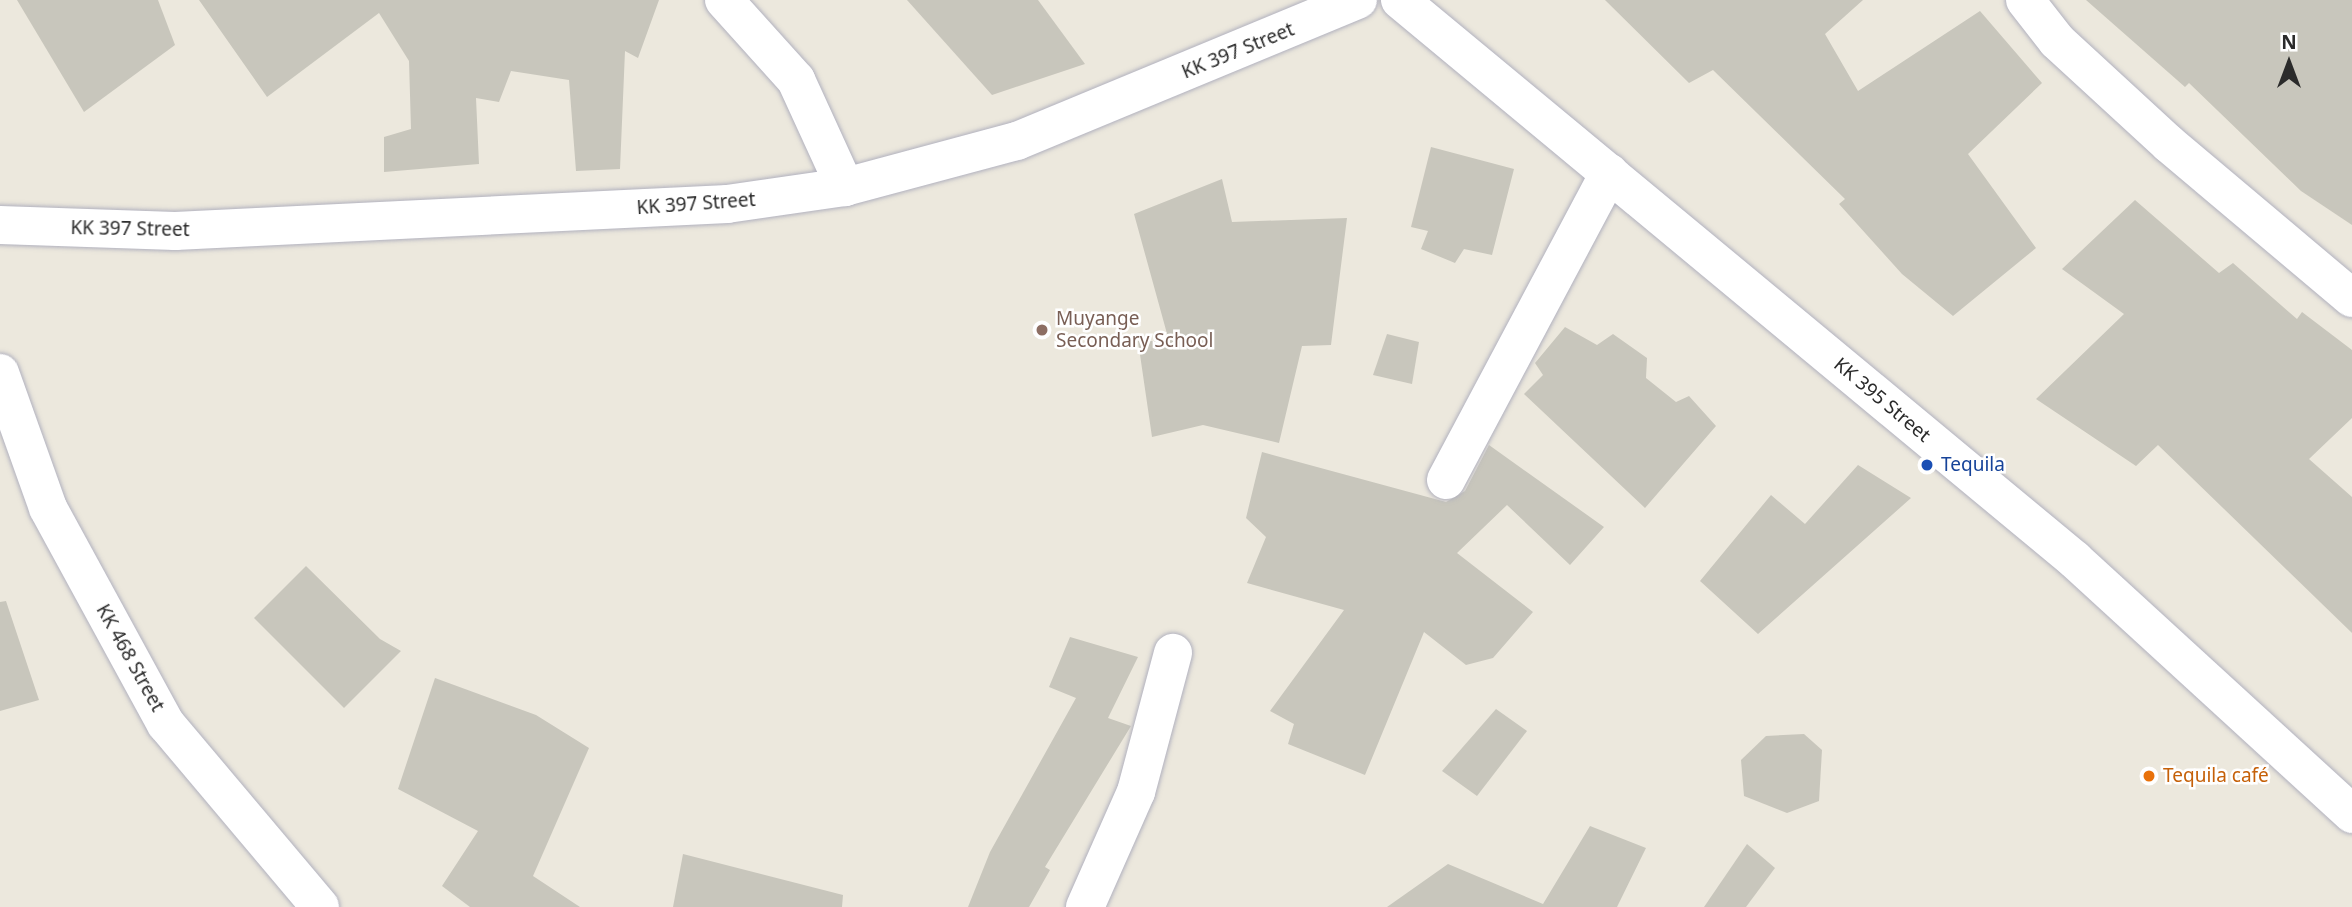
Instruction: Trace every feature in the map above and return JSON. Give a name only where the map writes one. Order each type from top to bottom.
[{"type":"street","points":[[724,0],[796,80],[845,187]]},
{"type":"street","name":"KK 397 Street","points":[[0,225],[188,231],[727,204],[845,187],[1017,141],[1358,0]]},
{"type":"street","name":"KK 395 Street","points":[[1400,0],[2075,560],[2352,814]]},
{"type":"street","points":[[2025,0],[2057,41],[2169,144],[2352,298]]},
{"type":"street","points":[[1446,480],[1609,173]]},
{"type":"street","name":"KK 468 Street","points":[[0,373],[48,508],[166,724],[320,907]]},
{"type":"street","points":[[1085,907],[1136,792],[1173,653]]},
{"type":"building","points":[[17,0],[158,0],[175,45],[84,112]]},
{"type":"building","points":[[199,0],[659,0],[638,58],[625,51],[620,169],[576,171],[569,80],[511,71],[499,102],[476,98],[479,164],[384,172],[384,137],[411,129],[409,61],[379,13],[267,97]]},
{"type":"building","points":[[907,0],[1038,0],[1085,64],[992,95]]},
{"type":"building","points":[[1605,0],[1863,0],[1825,34],[1858,91],[1980,11],[2042,83],[1968,154],[2036,248],[1953,316],[1902,274],[1839,204],[1845,199],[1713,70],[1689,83]]},
{"type":"building","points":[[2086,0],[2352,0],[2352,225],[2301,191],[2189,83],[2185,87]]},
{"type":"building","points":[[1431,147],[1514,169],[1492,255],[1464,249],[1455,263],[1421,249],[1428,231],[1411,227]]},
{"type":"building","points":[[1222,179],[1232,222],[1347,218],[1331,345],[1302,346],[1279,443],[1203,425],[1152,437],[1138,341],[1169,341],[1134,214]]},
{"type":"building","points":[[2135,200],[2219,273],[2233,263],[2297,319],[2302,312],[2352,350],[2352,418],[2309,459],[2352,497],[2352,633],[2158,445],[2136,466],[2036,399],[2124,314],[2062,269]]},
{"type":"building","points":[[1565,327],[1597,345],[1613,334],[1647,358],[1646,378],[1676,402],[1689,396],[1716,426],[1645,508],[1524,394],[1543,375],[1535,363]]},
{"type":"building","points":[[1387,334],[1419,342],[1412,384],[1373,375]]},
{"type":"building","points":[[1489,445],[1604,527],[1570,565],[1507,505],[1457,553],[1533,612],[1493,658],[1466,665],[1424,632],[1365,775],[1288,744],[1294,724],[1270,711],[1344,610],[1247,583],[1266,537],[1246,518],[1262,452],[1446,502],[1465,491]]},
{"type":"building","points":[[1858,465],[1911,498],[1758,634],[1700,581],[1771,495],[1805,524]]},
{"type":"building","points":[[306,566],[380,639],[401,651],[344,708],[254,618]]},
{"type":"building","points":[[6,601],[39,700],[0,711],[0,602]]},
{"type":"building","points":[[1070,637],[1138,657],[1108,718],[1131,726],[1045,867],[1050,870],[1029,907],[968,907],[990,852],[1076,698],[1049,687]]},
{"type":"building","points":[[435,678],[536,715],[589,748],[533,876],[580,907],[470,907],[442,886],[478,831],[398,789]]},
{"type":"building","points":[[1496,709],[1527,731],[1477,796],[1442,771]]},
{"type":"building","points":[[1804,734],[1822,750],[1819,801],[1787,813],[1744,796],[1741,760],[1766,736]]},
{"type":"building","points":[[1590,826],[1646,848],[1617,907],[1387,907],[1448,864],[1543,904]]},
{"type":"building","points":[[1747,844],[1775,868],[1746,907],[1704,907]]},
{"type":"building","points":[[683,854],[843,895],[842,907],[673,907]]},
{"type":"place","name":"Muyange Secondary School","points":[[1042,330]]},
{"type":"place","name":"Tequila","points":[[1927,465]]},
{"type":"place","name":"Tequila café","points":[[2149,776]]}]
